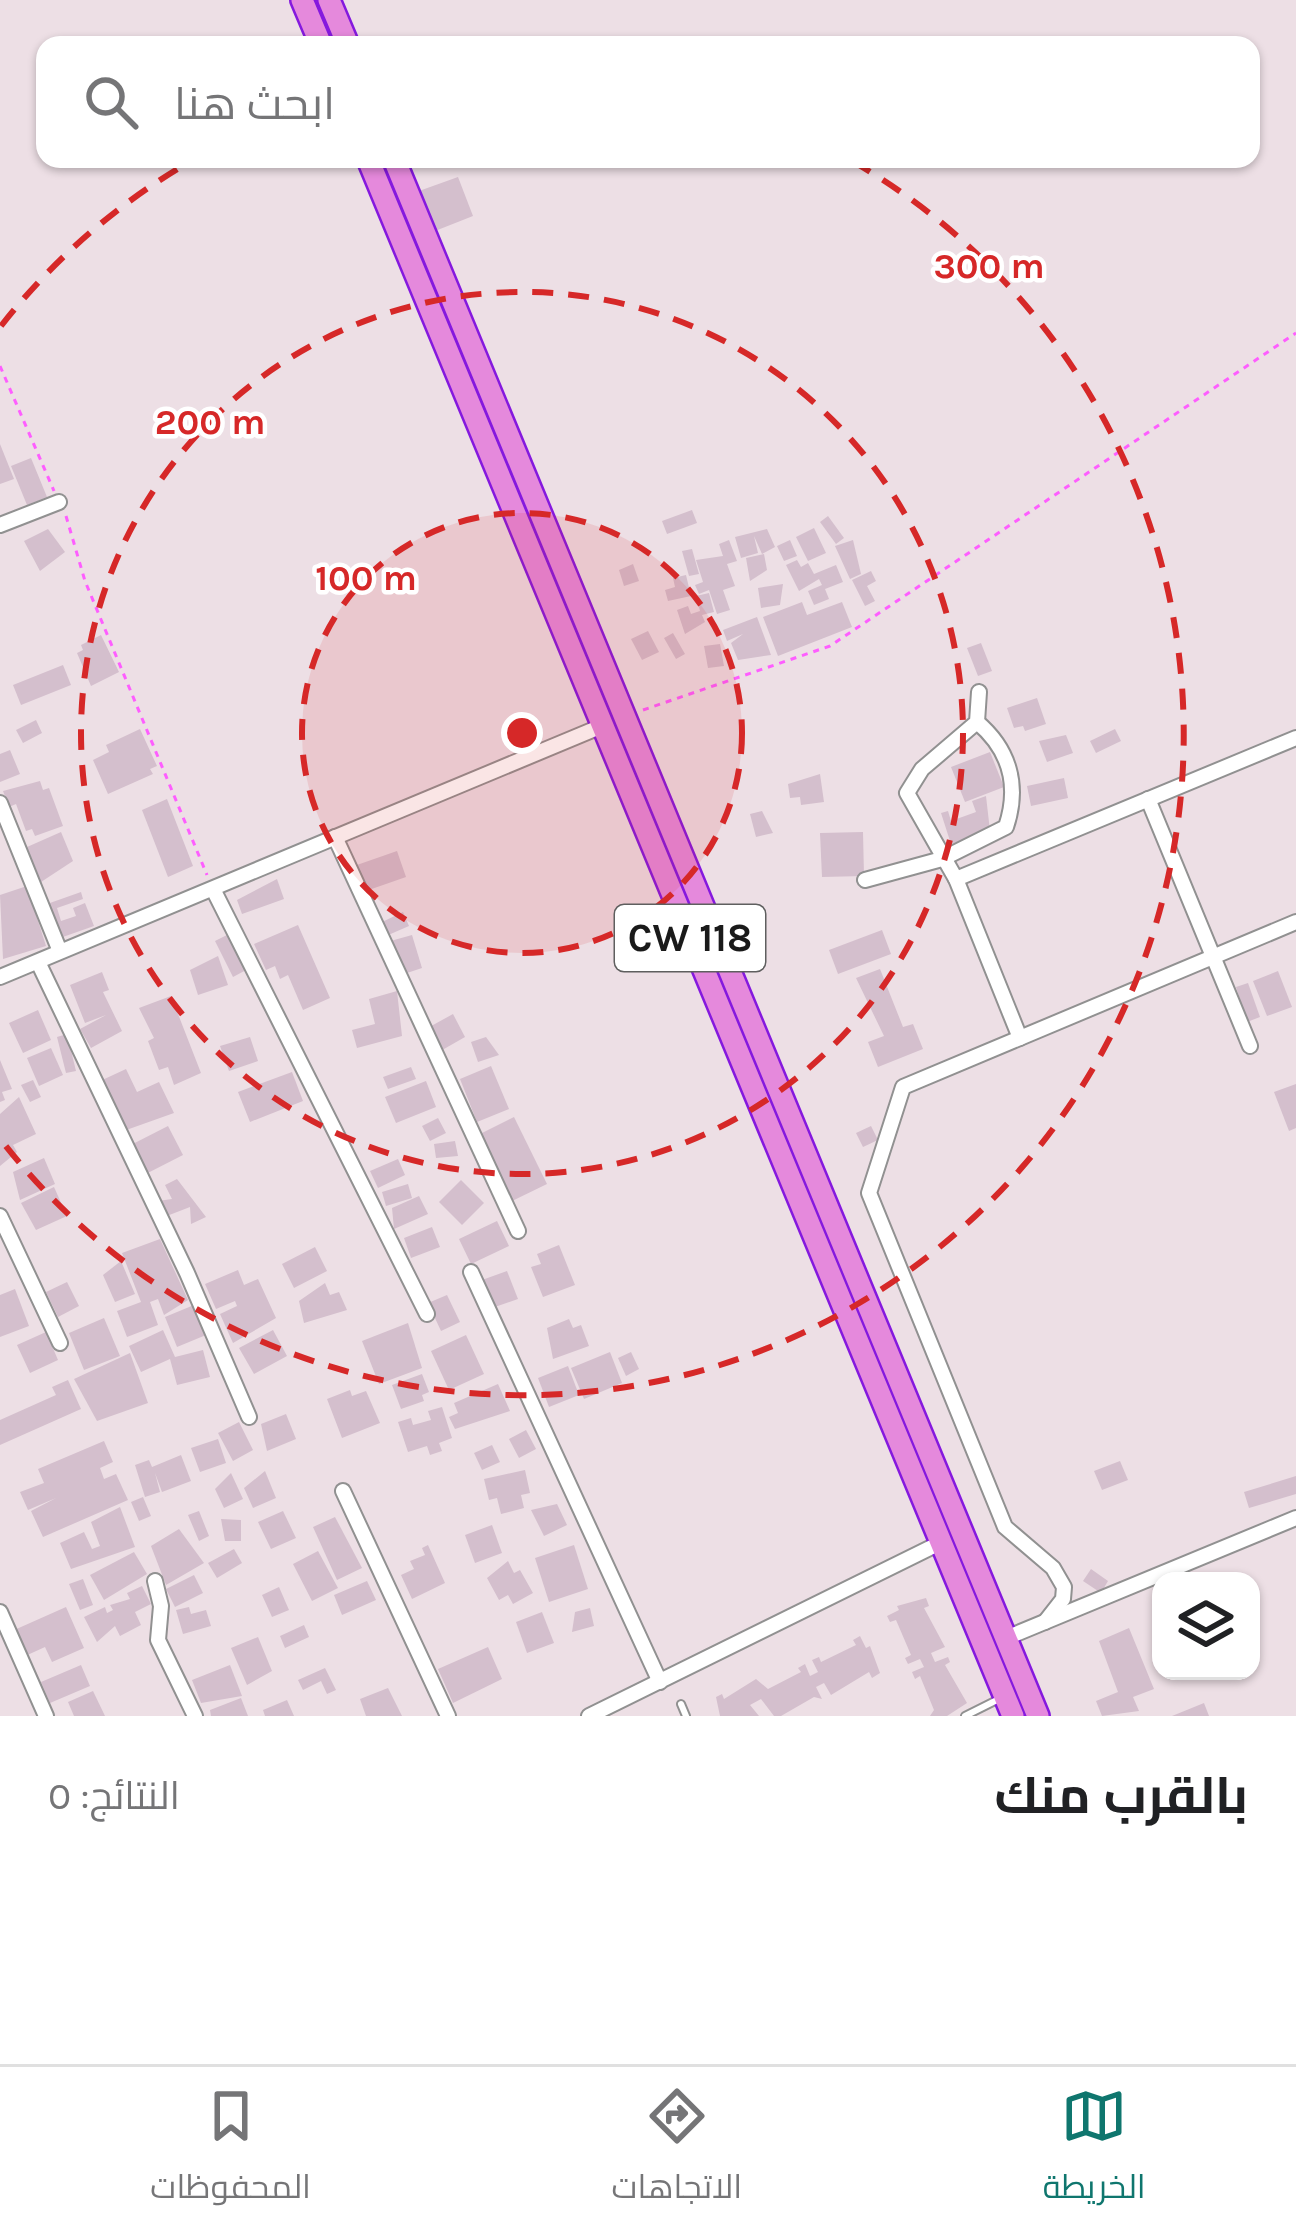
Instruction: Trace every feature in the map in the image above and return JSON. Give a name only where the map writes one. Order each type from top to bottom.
[{"type":"highway","points":[[302,0],[317,36]]},
{"type":"highway","points":[[329,0],[343,36]]},
{"type":"highway","name":"CW 118","points":[[372,168],[1008,1707]]},
{"type":"highway","name":"CW 118","points":[[398,168],[1038,1716]]},
{"type":"street","points":[[0,525],[59,502]]},
{"type":"street","points":[[979,692],[977,722],[922,770],[907,793],[941,860],[956,879],[1020,1038]]},
{"type":"street","points":[[866,880],[941,860],[997,835],[1012,811],[1010,766],[999,741],[977,722]]},
{"type":"street","points":[[0,977],[602,726]]},
{"type":"street","points":[[956,879],[1296,738]]},
{"type":"street","points":[[1148,799],[1250,1046]]},
{"type":"street","points":[[0,803],[59,950]]},
{"type":"street","points":[[334,837],[518,1231]]},
{"type":"street","points":[[213,889],[427,1315]]},
{"type":"street","points":[[1045,1622],[1063,1599],[1064,1587],[1054,1568],[1005,1527],[869,1193],[904,1087],[1296,922]]},
{"type":"street","points":[[38,962],[187,1273],[249,1417]]},
{"type":"street","points":[[0,1216],[60,1343]]},
{"type":"street","points":[[471,1272],[660,1682]]},
{"type":"street","points":[[343,1491],[448,1716]]},
{"type":"street","points":[[1006,1638],[1296,1518]]},
{"type":"street","points":[[589,1716],[942,1542]]},
{"type":"street","points":[[155,1581],[161,1606],[158,1640],[195,1716]]},
{"type":"street","points":[[0,1612],[46,1716]]},
{"type":"lane","points":[[965,1716],[1008,1707],[1025,1684]]},
{"type":"lane","points":[[681,1705],[686,1716]]},
{"type":"path","points":[[624,717],[830,646],[1296,333]]},
{"type":"path","points":[[0,366],[73,531],[85,581],[213,889]]},
{"type":"building","points":[[458,177],[473,216],[435,231],[419,191]]},
{"type":"building","points":[[0,444],[14,479],[0,484]]},
{"type":"building","points":[[31,458],[47,497],[27,505],[11,466]]},
{"type":"building","points":[[692,510],[697,523],[667,534],[662,521]]},
{"type":"building","points":[[828,516],[844,538],[836,544],[820,522]]},
{"type":"building","points":[[814,528],[826,553],[808,561],[796,537]]},
{"type":"building","points":[[48,529],[65,552],[40,571],[24,541]]},
{"type":"building","points":[[767,529],[775,547],[762,554],[754,536],[758,553],[741,558],[735,537]]},
{"type":"building","points":[[729,540],[737,561],[727,564],[735,586],[723,590],[730,610],[717,614],[709,590],[699,594],[695,585],[703,582],[696,560],[723,556],[719,544]]},
{"type":"building","points":[[790,540],[797,556],[784,561],[777,546]]},
{"type":"building","points":[[853,540],[861,574],[850,579],[835,546]]},
{"type":"building","points":[[692,549],[699,574],[689,576],[682,551]]},
{"type":"building","points":[[764,554],[767,570],[750,581],[746,558]]},
{"type":"building","points":[[797,560],[801,567],[808,563],[814,574],[836,565],[843,582],[825,589],[829,599],[814,605],[808,591],[822,585],[819,579],[799,591],[786,565]]},
{"type":"building","points":[[633,564],[639,581],[624,586],[619,570]]},
{"type":"building","points":[[871,571],[876,581],[867,586],[875,601],[865,606],[852,580]]},
{"type":"building","points":[[686,575],[691,596],[668,601],[665,590],[675,587],[673,578]]},
{"type":"building","points":[[783,584],[780,605],[761,608],[758,588]]},
{"type":"building","points":[[709,593],[714,612],[702,615],[705,622],[685,634],[677,610],[688,606],[691,614],[700,611],[696,596]]},
{"type":"building","points":[[802,602],[807,615],[842,602],[852,627],[778,656],[763,617]]},
{"type":"building","points":[[757,617],[771,655],[738,660],[731,643],[743,634],[727,641],[723,630]]},
{"type":"building","points":[[648,631],[659,652],[642,660],[631,639]]},
{"type":"building","points":[[673,633],[685,654],[676,659],[664,638]]},
{"type":"building","points":[[101,635],[119,672],[91,686],[77,653],[83,650],[81,645]]},
{"type":"building","points":[[981,643],[992,671],[978,676],[967,648]]},
{"type":"building","points":[[720,644],[724,666],[708,668],[704,646]]},
{"type":"building","points":[[63,665],[71,685],[21,705],[13,685]]},
{"type":"building","points":[[1037,698],[1046,724],[1025,731],[1023,726],[1014,728],[1007,708]]},
{"type":"building","points":[[36,720],[42,733],[23,743],[16,730]]},
{"type":"building","points":[[140,729],[157,766],[150,769],[153,774],[108,794],[93,760],[109,752],[106,745]]},
{"type":"building","points":[[1115,729],[1121,741],[1096,753],[1090,741]]},
{"type":"building","points":[[1066,735],[1073,753],[1047,762],[1039,741]]},
{"type":"building","points":[[10,750],[20,774],[0,782],[0,754]]},
{"type":"building","points":[[990,752],[1004,787],[965,802],[951,767]]},
{"type":"building","points":[[820,774],[824,802],[801,805],[800,797],[790,798],[788,784]]},
{"type":"building","points":[[1064,778],[1068,798],[1031,806],[1027,786]]},
{"type":"building","points":[[40,781],[43,790],[49,788],[63,826],[35,836],[32,829],[26,831],[16,804],[9,807],[3,791]]},
{"type":"building","points":[[986,796],[990,831],[951,844],[941,813],[948,811],[951,821],[976,812],[972,801]]},
{"type":"building","points":[[167,799],[193,866],[168,877],[142,810]]},
{"type":"building","points":[[762,811],[773,833],[756,837],[750,814]]},
{"type":"building","points":[[61,832],[73,861],[41,882],[27,847]]},
{"type":"building","points":[[863,832],[864,876],[822,877],[820,833]]},
{"type":"building","points":[[397,851],[406,877],[363,892],[354,866]]},
{"type":"building","points":[[277,879],[284,899],[242,914],[237,900]]},
{"type":"building","points":[[27,886],[46,946],[3,959],[0,895]]},
{"type":"building","points":[[81,892],[83,899],[57,908],[61,921],[76,916],[73,908],[85,903],[94,926],[60,938],[47,904]]},
{"type":"building","points":[[403,912],[409,926],[386,936],[380,923]]},
{"type":"building","points":[[298,925],[330,998],[303,1010],[288,975],[280,979],[275,966],[266,970],[254,944]]},
{"type":"building","points":[[882,930],[891,954],[838,974],[829,950]]},
{"type":"building","points":[[229,934],[248,969],[233,977],[215,941]]},
{"type":"building","points":[[412,935],[422,968],[398,976],[387,942]]},
{"type":"building","points":[[218,956],[228,985],[198,995],[190,970]]},
{"type":"building","points":[[880,969],[903,1027],[913,1024],[923,1049],[878,1067],[868,1042],[884,1036],[856,978]]},
{"type":"building","points":[[1278,971],[1292,1007],[1267,1016],[1253,981]]},
{"type":"building","points":[[102,972],[109,990],[103,992],[122,1031],[91,1048],[80,1029],[106,1015],[85,1023],[70,985]]},
{"type":"building","points":[[1248,983],[1260,1017],[1247,1022],[1236,987]]},
{"type":"building","points":[[397,991],[402,1036],[357,1048],[352,1030],[375,1024],[369,999]]},
{"type":"building","points":[[171,996],[201,1073],[174,1085],[168,1067],[159,1070],[148,1041],[154,1038],[139,1008]]},
{"type":"building","points":[[38,1010],[51,1040],[23,1053],[9,1023]]},
{"type":"building","points":[[453,1014],[465,1037],[437,1053],[424,1030]]},
{"type":"building","points":[[67,1034],[76,1071],[66,1073],[57,1037]]},
{"type":"building","points":[[250,1037],[258,1061],[229,1071],[220,1046]]},
{"type":"building","points":[[486,1037],[499,1055],[478,1062],[471,1042]]},
{"type":"building","points":[[51,1048],[63,1075],[39,1086],[27,1058]]},
{"type":"building","points":[[0,1060],[12,1089],[2,1092],[5,1100],[0,1102]]},
{"type":"building","points":[[491,1066],[509,1109],[477,1122],[460,1079]]},
{"type":"building","points":[[411,1067],[416,1079],[388,1089],[383,1077]]},
{"type":"building","points":[[126,1069],[137,1092],[159,1082],[174,1113],[115,1134],[98,1082]]},
{"type":"building","points":[[292,1072],[303,1101],[250,1122],[238,1092]]},
{"type":"building","points":[[33,1080],[41,1097],[30,1102],[21,1085]]},
{"type":"building","points":[[426,1081],[436,1107],[396,1123],[385,1097]]},
{"type":"building","points":[[1296,1084],[1296,1128],[1289,1131],[1274,1092]]},
{"type":"building","points":[[19,1097],[36,1134],[13,1145],[17,1152],[0,1166],[0,1114]]},
{"type":"building","points":[[514,1117],[547,1184],[510,1202],[478,1135]]},
{"type":"building","points":[[438,1118],[446,1133],[430,1141],[422,1126]]},
{"type":"building","points":[[168,1126],[183,1155],[136,1179],[121,1150]]},
{"type":"building","points":[[871,1126],[878,1140],[863,1147],[856,1133]]},
{"type":"building","points":[[455,1141],[458,1156],[436,1158],[434,1144]]},
{"type":"building","points":[[44,1158],[55,1184],[20,1200],[13,1172]]},
{"type":"building","points":[[398,1159],[405,1175],[378,1188],[370,1171]]},
{"type":"building","points":[[177,1179],[206,1217],[191,1224],[190,1207],[159,1219],[151,1202],[172,1199],[165,1185]]},
{"type":"building","points":[[461,1180],[484,1203],[462,1225],[439,1202]]},
{"type":"building","points":[[408,1184],[412,1198],[386,1206],[382,1192]]},
{"type":"building","points":[[54,1187],[67,1216],[36,1230],[21,1203]]},
{"type":"building","points":[[419,1196],[428,1214],[394,1229],[392,1208]]},
{"type":"building","points":[[497,1221],[509,1246],[471,1264],[459,1239]]},
{"type":"building","points":[[432,1227],[440,1247],[411,1258],[404,1238]]},
{"type":"building","points":[[160,1239],[188,1300],[164,1315],[158,1299],[150,1302],[158,1325],[127,1337],[117,1311],[141,1302],[122,1253]]},
{"type":"building","points":[[559,1245],[575,1285],[543,1297],[531,1267],[541,1264],[537,1254]]},
{"type":"building","points":[[315,1247],[327,1271],[294,1288],[282,1264]]},
{"type":"building","points":[[121,1261],[135,1294],[115,1302],[103,1275]]},
{"type":"building","points":[[238,1270],[244,1285],[258,1279],[276,1318],[233,1343],[220,1314],[237,1306],[235,1301],[216,1309],[205,1284]]},
{"type":"building","points":[[507,1271],[518,1299],[492,1308],[482,1280]]},
{"type":"building","points":[[67,1282],[79,1306],[58,1317],[46,1292]]},
{"type":"building","points":[[325,1283],[330,1295],[339,1292],[347,1310],[304,1323],[299,1301]]},
{"type":"building","points":[[15,1289],[29,1326],[0,1337],[0,1295]]},
{"type":"building","points":[[447,1295],[460,1322],[441,1331],[428,1303]]},
{"type":"building","points":[[194,1305],[206,1335],[177,1347],[165,1317]]},
{"type":"building","points":[[104,1318],[120,1356],[84,1370],[69,1333]]},
{"type":"building","points":[[569,1319],[573,1328],[581,1325],[589,1346],[553,1359],[547,1328]]},
{"type":"building","points":[[408,1323],[422,1368],[379,1384],[362,1341]]},
{"type":"building","points":[[163,1330],[175,1357],[203,1350],[210,1377],[177,1385],[170,1359],[141,1372],[129,1346]]},
{"type":"building","points":[[273,1330],[287,1356],[254,1374],[239,1348]]},
{"type":"building","points":[[46,1332],[58,1360],[30,1373],[17,1345]]},
{"type":"building","points":[[466,1335],[484,1374],[449,1390],[431,1351]]},
{"type":"building","points":[[610,1352],[622,1383],[584,1399],[571,1368]]},
{"type":"building","points":[[631,1352],[639,1369],[626,1376],[618,1358]]},
{"type":"building","points":[[130,1353],[148,1403],[97,1421],[74,1379]]},
{"type":"building","points":[[568,1366],[579,1395],[549,1407],[538,1378]]},
{"type":"building","points":[[422,1374],[429,1392],[422,1395],[424,1401],[401,1409],[392,1385]]},
{"type":"building","points":[[68,1380],[81,1409],[0,1445],[0,1420],[56,1395],[52,1387]]},
{"type":"building","points":[[498,1384],[510,1411],[455,1429],[449,1417],[458,1413],[454,1403]]},
{"type":"building","points":[[350,1390],[352,1396],[366,1391],[380,1423],[342,1438],[327,1399]]},
{"type":"building","points":[[442,1407],[452,1438],[439,1443],[442,1451],[430,1455],[427,1446],[408,1452],[398,1422],[411,1418],[413,1425],[431,1420],[428,1411]]},
{"type":"building","points":[[286,1414],[296,1439],[267,1451],[261,1424]]},
{"type":"building","points":[[239,1422],[253,1450],[233,1461],[218,1433]]},
{"type":"building","points":[[526,1430],[536,1449],[519,1458],[509,1439]]},
{"type":"building","points":[[218,1439],[226,1463],[200,1472],[191,1448]]},
{"type":"building","points":[[104,1441],[113,1462],[100,1468],[104,1479],[116,1474],[128,1500],[43,1537],[31,1511],[56,1498],[28,1510],[20,1492],[44,1483],[38,1469]]},
{"type":"building","points":[[492,1445],[500,1462],[482,1470],[474,1453]]},
{"type":"building","points":[[181,1455],[191,1481],[162,1492],[155,1473],[160,1492],[145,1497],[135,1465],[149,1460],[152,1467]]},
{"type":"building","points":[[1120,1461],[1128,1480],[1102,1490],[1094,1471]]},
{"type":"building","points":[[525,1470],[530,1493],[521,1495],[524,1508],[501,1514],[497,1498],[489,1500],[484,1479]]},
{"type":"building","points":[[265,1471],[276,1498],[253,1508],[244,1488]]},
{"type":"building","points":[[231,1473],[243,1499],[224,1508],[215,1489]]},
{"type":"building","points":[[1296,1476],[1296,1494],[1249,1508],[1244,1492]]},
{"type":"building","points":[[143,1497],[151,1516],[139,1521],[131,1502]]},
{"type":"building","points":[[557,1504],[567,1525],[544,1536],[531,1510]]},
{"type":"building","points":[[120,1507],[135,1547],[71,1569],[60,1543],[84,1532],[92,1549],[100,1546],[91,1522]]},
{"type":"building","points":[[199,1511],[209,1536],[199,1541],[188,1515]]},
{"type":"building","points":[[283,1511],[296,1538],[271,1549],[258,1522]]},
{"type":"building","points":[[335,1517],[362,1568],[337,1580],[313,1527]]},
{"type":"building","points":[[221,1519],[241,1520],[241,1541],[225,1541]]},
{"type":"building","points":[[492,1525],[502,1553],[475,1563],[465,1535]]},
{"type":"building","points":[[179,1529],[204,1563],[166,1585],[151,1546]]},
{"type":"building","points":[[428,1545],[445,1583],[412,1599],[401,1575],[414,1569],[410,1561],[425,1555],[422,1548]]},
{"type":"building","points":[[574,1545],[588,1589],[549,1602],[535,1558]]},
{"type":"building","points":[[234,1549],[242,1563],[217,1578],[208,1563]]},
{"type":"building","points":[[318,1551],[338,1588],[312,1601],[293,1564]]},
{"type":"building","points":[[134,1552],[147,1574],[104,1600],[90,1575]]},
{"type":"building","points":[[508,1561],[514,1573],[520,1570],[533,1593],[513,1604],[508,1595],[499,1600],[487,1578]]},
{"type":"building","points":[[1091,1569],[1108,1581],[1101,1593],[1083,1581]]},
{"type":"building","points":[[194,1575],[203,1593],[175,1607],[166,1589]]},
{"type":"building","points":[[83,1579],[93,1605],[80,1610],[69,1584]]},
{"type":"building","points":[[367,1581],[376,1600],[342,1615],[334,1595]]},
{"type":"building","points":[[142,1586],[151,1604],[135,1612],[141,1625],[120,1636],[115,1626],[97,1642],[84,1617],[105,1607],[107,1613],[113,1610],[110,1605],[130,1599],[127,1593]]},
{"type":"building","points":[[279,1587],[289,1610],[272,1617],[262,1595]]},
{"type":"building","points":[[926,1598],[929,1606],[924,1608],[945,1647],[931,1653],[935,1662],[948,1657],[950,1662],[945,1665],[967,1703],[947,1716],[930,1716],[934,1710],[920,1676],[915,1679],[912,1672],[924,1667],[920,1659],[908,1664],[905,1658],[911,1655],[896,1620],[890,1622],[887,1616],[899,1610],[897,1606]]},
{"type":"building","points":[[66,1607],[84,1648],[52,1662],[45,1647],[23,1657],[12,1631]]},
{"type":"building","points":[[189,1607],[191,1614],[206,1610],[211,1626],[183,1634],[176,1610]]},
{"type":"building","points":[[590,1608],[594,1626],[572,1632],[575,1612]]},
{"type":"building","points":[[542,1612],[554,1643],[527,1653],[516,1622]]},
{"type":"building","points":[[304,1625],[309,1637],[285,1648],[280,1636]]},
{"type":"building","points":[[1129,1628],[1154,1689],[1133,1697],[1139,1711],[1102,1716],[1096,1701],[1118,1692],[1099,1641]]},
{"type":"building","points":[[860,1636],[866,1648],[870,1646],[880,1673],[872,1678],[869,1672],[831,1695],[824,1683],[816,1687],[822,1699],[814,1697],[781,1716],[774,1716],[761,1699],[750,1705],[759,1716],[720,1716],[716,1697],[722,1694],[724,1699],[756,1679],[768,1689],[801,1672],[798,1668],[805,1664],[810,1676],[818,1672],[812,1660],[819,1657],[821,1662],[856,1645],[853,1640]]},
{"type":"building","points":[[258,1637],[272,1671],[247,1685],[231,1648]]},
{"type":"building","points":[[488,1647],[502,1679],[453,1703],[438,1669]]},
{"type":"building","points":[[81,1665],[90,1686],[50,1703],[41,1682]]},
{"type":"building","points":[[230,1665],[242,1696],[201,1703],[192,1680]]},
{"type":"building","points":[[325,1668],[336,1690],[327,1694],[321,1681],[303,1690],[298,1680]]},
{"type":"building","points":[[388,1688],[402,1716],[366,1716],[360,1699]]},
{"type":"building","points":[[93,1691],[105,1716],[74,1716],[68,1702]]},
{"type":"building","points":[[241,1698],[248,1716],[211,1716],[210,1710]]},
{"type":"building","points":[[287,1700],[294,1716],[265,1716],[263,1710]]},
{"type":"building","points":[[1204,1703],[1209,1716],[1172,1716]]}]
